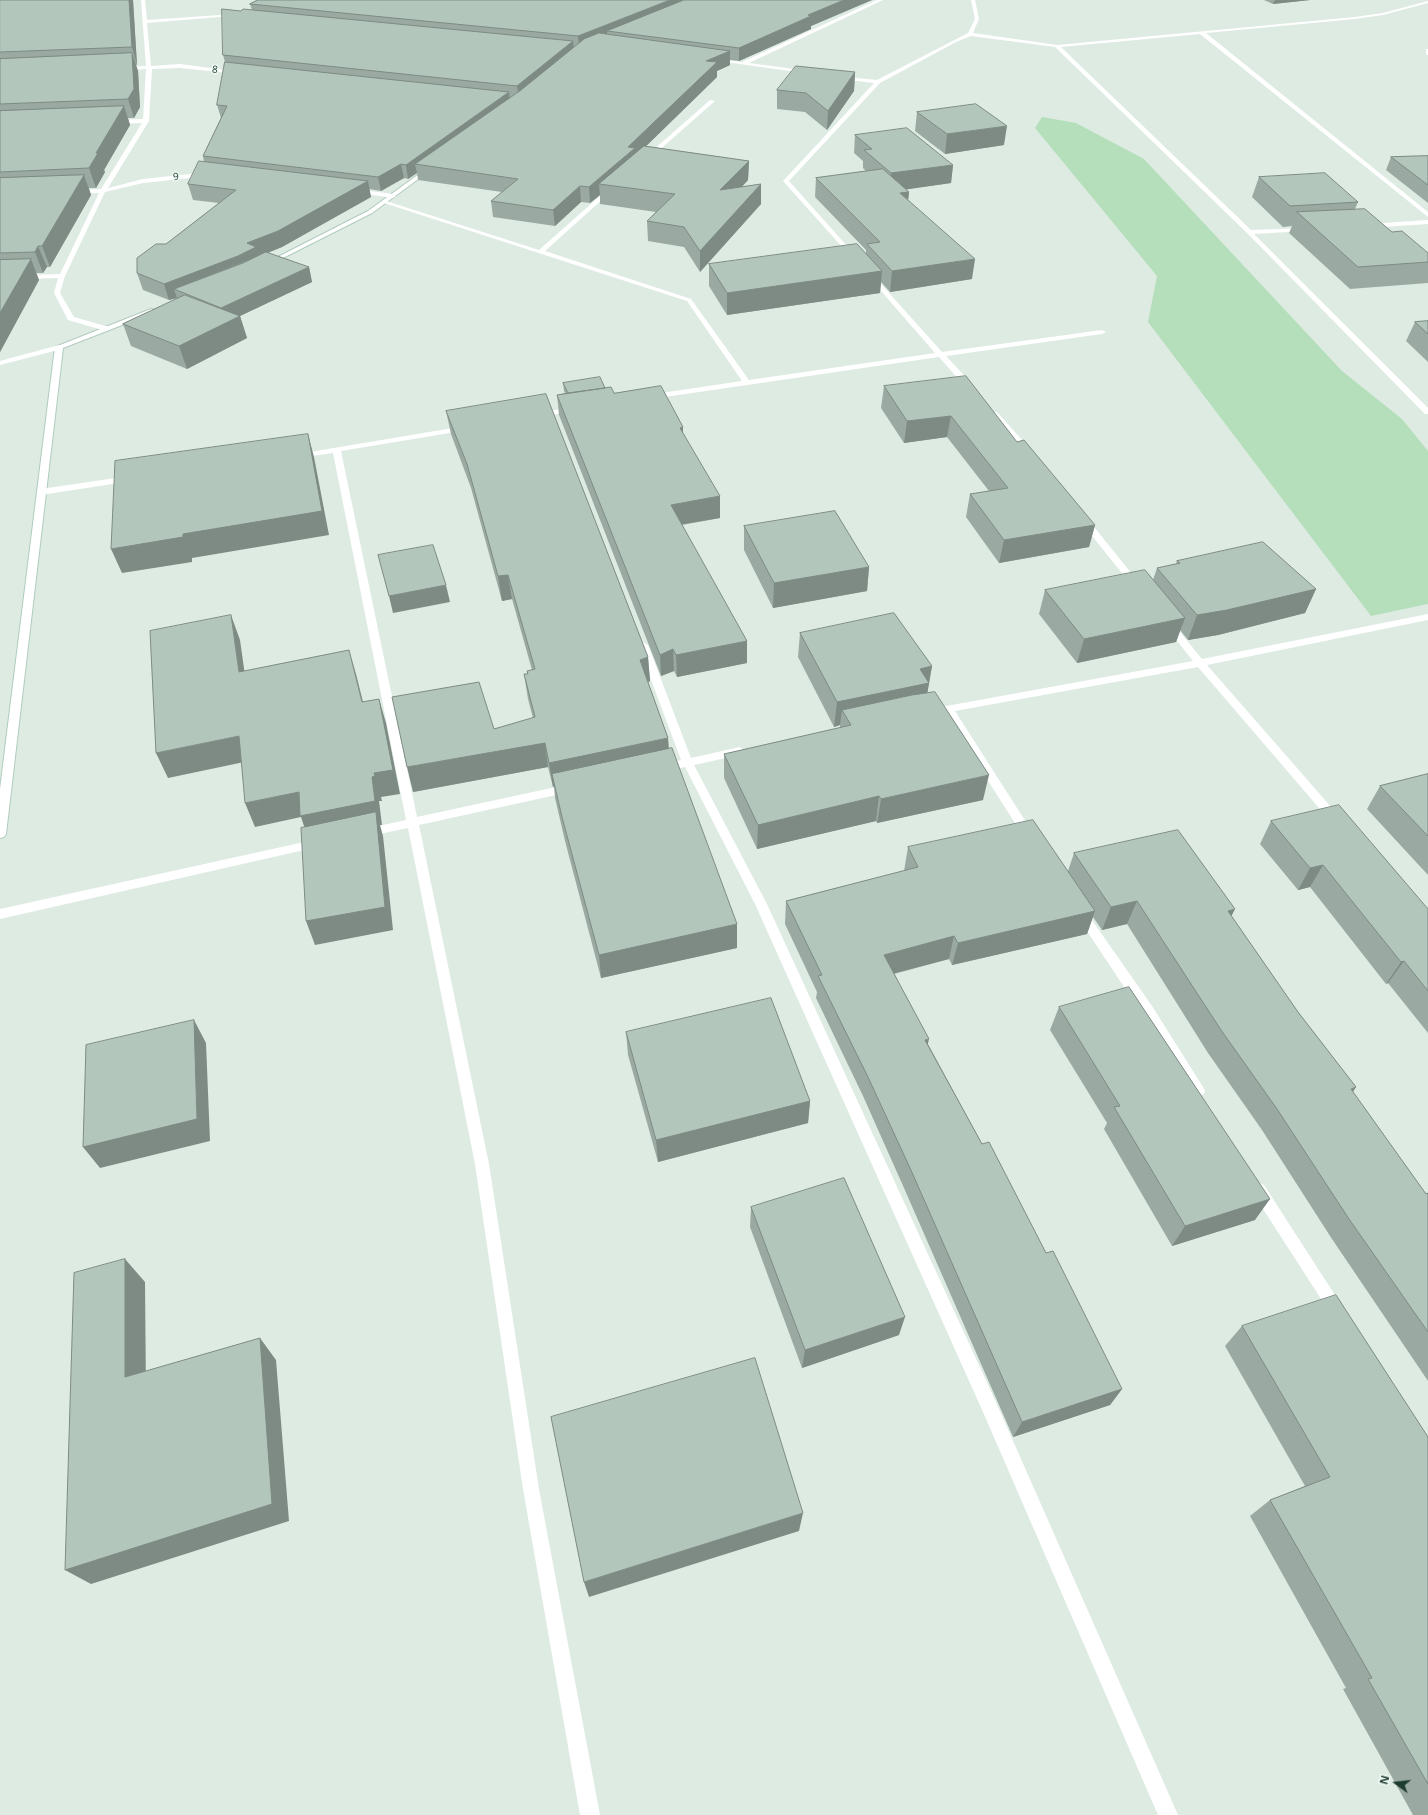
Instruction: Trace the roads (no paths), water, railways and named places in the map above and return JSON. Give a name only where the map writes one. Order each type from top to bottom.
[{"type":"street","points":[[106,329],[71,318],[57,293],[62,276],[103,191],[146,121],[149,68],[143,0]]},
{"type":"street","points":[[743,64],[880,0]]},
{"type":"street","points":[[970,34],[977,19],[973,0]]},
{"type":"street","points":[[977,394],[786,181],[878,82],[970,34],[1057,46],[1355,18],[1383,14],[1428,2]]},
{"type":"street","points":[[145,22],[220,16],[244,18]]},
{"type":"street","points":[[1202,33],[1428,215]]},
{"type":"street","points":[[1057,46],[1249,232],[1428,412]]},
{"type":"street","points":[[704,59],[818,74]]},
{"type":"street","name":"8","points":[[118,69],[180,66],[243,73]]},
{"type":"street","points":[[833,76],[878,82]]},
{"type":"street","points":[[641,164],[712,101]]},
{"type":"street","points":[[107,123],[146,121]]},
{"type":"street","points":[[258,268],[370,212],[436,163]]},
{"type":"street","name":"9","points":[[72,192],[103,191],[143,181],[204,173],[219,175]]},
{"type":"street","points":[[540,252],[617,184]]},
{"type":"street","points":[[346,190],[393,196]]},
{"type":"street","points":[[384,202],[689,300],[747,383]]},
{"type":"street","points":[[1358,226],[1428,222]]},
{"type":"street","points":[[1249,232],[1311,229]]},
{"type":"street","points":[[0,278],[62,276]]},
{"type":"street","points":[[0,363],[59,347],[157,309]]},
{"type":"street","points":[[646,398],[941,354],[1102,332]]},
{"type":"street","points":[[0,834],[59,347]]},
{"type":"street","points":[[987,406],[1033,457]]},
{"type":"street","points":[[529,416],[553,416],[583,408]]},
{"type":"street","points":[[290,457],[475,426]]},
{"type":"street","points":[[337,450],[482,1164],[531,1489],[590,1815]]},
{"type":"street","points":[[41,492],[134,479]]},
{"type":"street","points":[[1077,512],[1141,590]]},
{"type":"street","points":[[1161,615],[1200,663],[1339,823]]},
{"type":"street","points":[[921,713],[948,710],[1200,663],[1428,617]]},
{"type":"street","points":[[640,638],[688,763],[760,904],[990,1406],[1168,1815]]},
{"type":"street","points":[[948,710],[1037,847]]},
{"type":"street","points":[[650,771],[749,749]]},
{"type":"street","points":[[351,836],[582,786]]},
{"type":"street","points":[[0,914],[328,841]]},
{"type":"street","points":[[1072,899],[1147,1010],[1206,1104]]},
{"type":"street","points":[[1252,1178],[1346,1325]]}]
